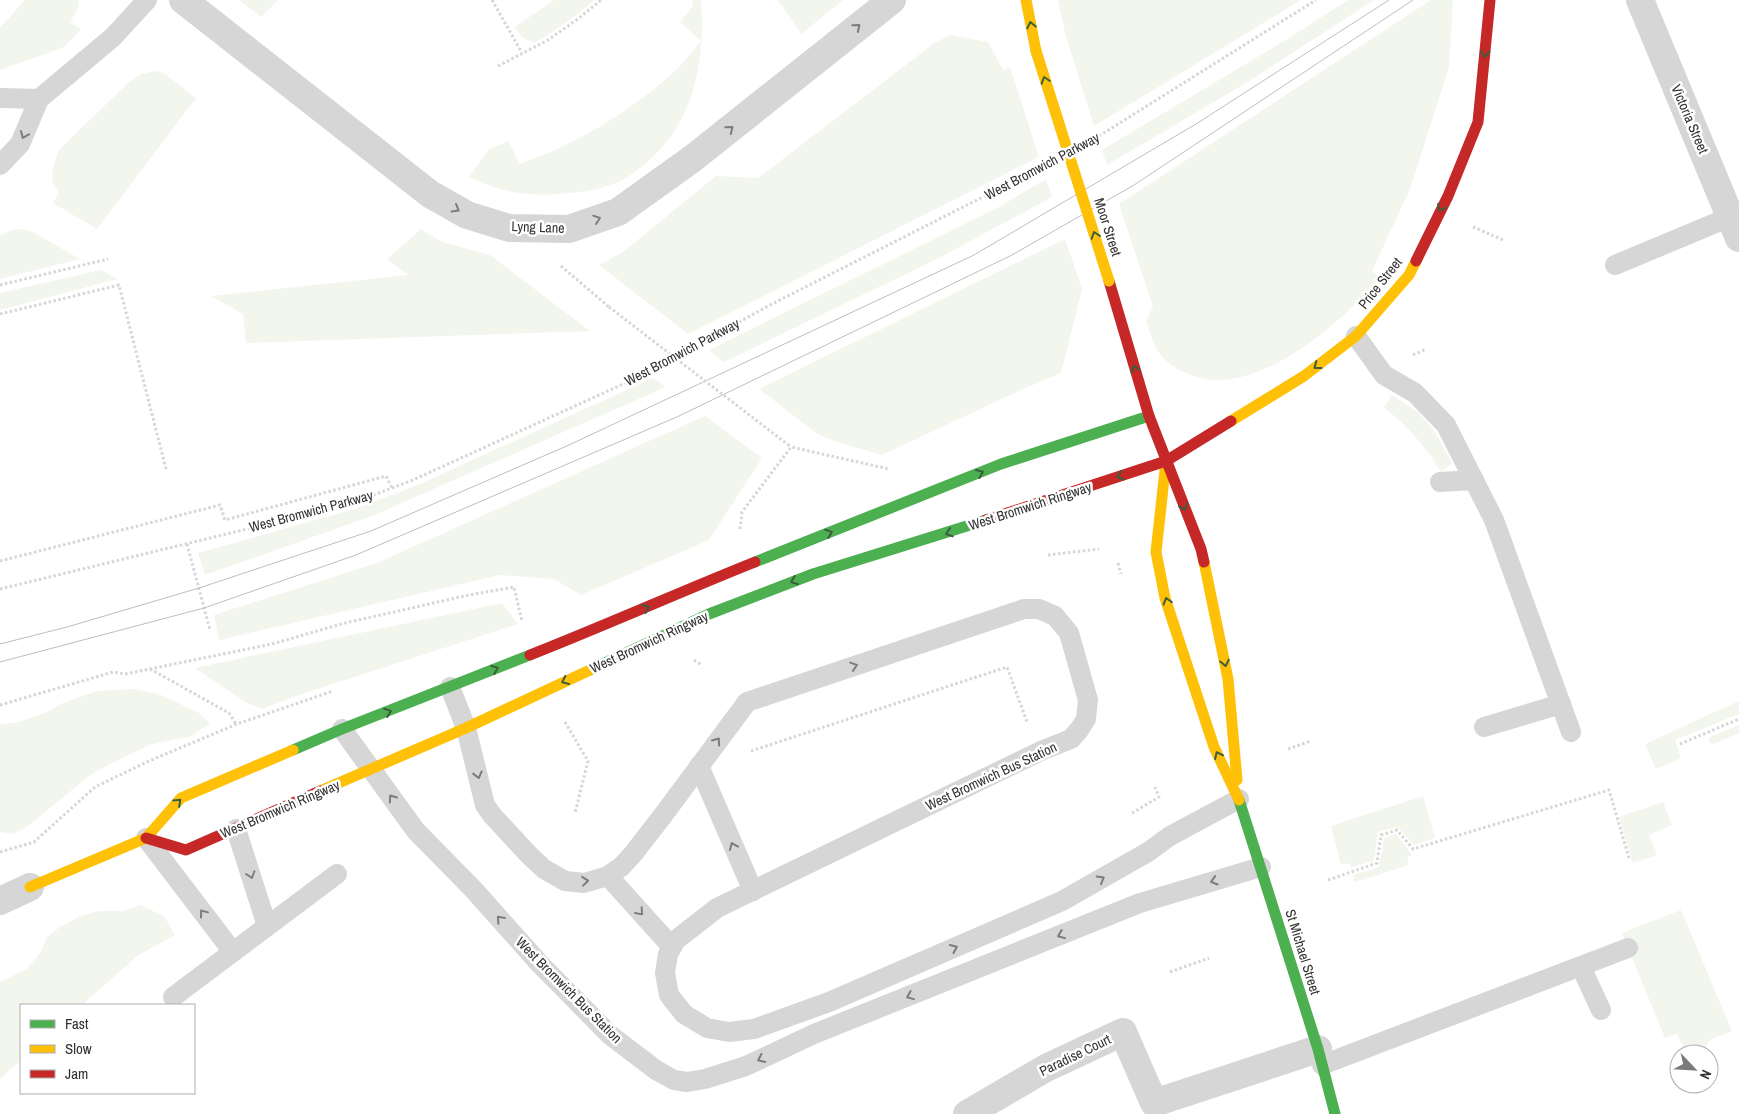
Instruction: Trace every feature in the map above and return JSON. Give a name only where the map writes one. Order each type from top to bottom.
[{"type":"street","name":"Lyng Lane","points":[[183,0],[430,194],[467,215],[509,228],[570,229],[618,212],[692,159],[892,0]]},
{"type":"street","name":"Moor Street","points":[[1026,0],[1036,51],[1110,281],[1149,416],[1201,549],[1228,679],[1239,799]]},
{"type":"street","name":"Victoria Street","points":[[1640,0],[1735,227]]},
{"type":"street","name":"Price Street","points":[[1166,461],[1304,376],[1356,336],[1408,275],[1448,196],[1478,122],[1489,3]]},
{"type":"street","points":[[0,901],[146,838],[181,798],[342,729],[612,622],[698,585],[1000,464],[1149,416]]},
{"type":"street","points":[[1166,461],[1156,552],[1165,598],[1214,747],[1239,799]]},
{"type":"street","name":"West Bromwich Ringway","points":[[146,838],[186,850],[466,728],[709,614],[813,574],[938,536],[1166,461]]},
{"type":"street","name":"St Michael Street","points":[[1239,799],[1320,1057],[1335,1114]]},
{"type":"street","name":"Paradise Court","points":[[967,1114],[1046,1068],[1123,1032],[1154,1103],[1320,1057]]},
{"type":"lane","points":[[0,165],[20,144],[39,99],[113,38],[147,0]]},
{"type":"lane","points":[[0,98],[39,99]]},
{"type":"lane","points":[[1615,265],[1735,227]]},
{"type":"lane","points":[[1356,336],[1384,375],[1415,393],[1446,425],[1494,520],[1571,732]]},
{"type":"lane","points":[[1440,482],[1474,480]]},
{"type":"lane","name":"West Bromwich Bus Station","points":[[450,687],[466,728],[486,805],[492,815],[529,855],[544,868],[564,881],[584,882],[608,876],[622,866],[633,854],[747,702],[1024,610],[1039,609],[1055,616],[1069,633],[1088,700],[1086,719],[1071,739],[1043,750],[717,908],[676,940],[668,954],[665,973],[669,995],[684,1014],[707,1028],[729,1032],[754,1030],[829,1002],[1062,901],[1148,852],[1170,836],[1239,799]]},
{"type":"lane","points":[[1484,727],[1561,704]]},
{"type":"lane","name":"West Bromwich Bus Station","points":[[342,729],[416,831],[473,889],[539,963],[610,1035],[656,1070],[674,1080],[687,1082],[705,1079],[746,1066],[814,1034],[1140,903],[1261,867]]},
{"type":"lane","points":[[699,766],[753,891]]},
{"type":"lane","points":[[236,829],[267,926]]},
{"type":"lane","points":[[146,838],[233,952]]},
{"type":"lane","points":[[173,997],[336,874]]},
{"type":"lane","points":[[608,876],[672,947]]},
{"type":"lane","points":[[1320,1057],[1581,967],[1628,948]]},
{"type":"lane","points":[[1581,967],[1601,1010]]},
{"type":"path","points":[[492,0],[522,53]]},
{"type":"path","points":[[498,66],[548,40],[601,0]]},
{"type":"path","name":"West Bromwich Parkway","points":[[1094,139],[1316,0]]},
{"type":"path","name":"West Bromwich Parkway","points":[[0,589],[350,504],[422,476],[645,374],[770,305],[1042,166]]},
{"type":"path","points":[[1470,226],[1503,240]]},
{"type":"path","points":[[0,285],[108,259]]},
{"type":"path","points":[[554,260],[608,307],[791,447],[890,469]]},
{"type":"path","points":[[0,314],[119,285],[166,469]]},
{"type":"path","points":[[740,536],[742,512],[791,447]]},
{"type":"path","points":[[0,561],[220,505],[225,520],[386,476],[392,488]]},
{"type":"path","points":[[187,544],[210,630]]},
{"type":"path","points":[[1048,555],[1099,549]]},
{"type":"path","points":[[0,705],[113,672],[125,674],[272,644],[345,623],[469,595],[514,587],[522,624]]},
{"type":"path","points":[[750,752],[1007,667],[1028,722]]},
{"type":"path","points":[[149,668],[229,713],[236,724]]},
{"type":"path","points":[[561,716],[588,761],[575,813]]},
{"type":"path","points":[[1680,744],[1739,719]]},
{"type":"path","points":[[1288,749],[1311,742]]},
{"type":"path","points":[[0,852],[34,842],[95,786],[149,761]]},
{"type":"path","points":[[1132,812],[1159,797],[1155,787]]},
{"type":"path","points":[[1328,880],[1377,863],[1380,836],[1397,830],[1413,849],[1609,790],[1629,858]]},
{"type":"path","points":[[1170,972],[1209,958]]},
{"type":"shaded area","points":[[25,0],[79,0],[78,9],[70,22],[81,29],[64,47],[0,70],[0,28]]},
{"type":"shaded area","points":[[239,0],[278,0],[261,17]]},
{"type":"shaded area","points":[[554,0],[595,0],[560,27],[534,43],[522,37],[515,27]]},
{"type":"shaded area","points":[[693,0],[701,0],[702,23],[701,45],[698,67],[693,89],[686,110],[676,129],[663,147],[642,167],[623,180],[598,189],[542,195],[506,191],[469,177],[489,149],[509,141],[519,164],[540,157],[604,124],[625,111],[663,82],[679,67],[701,41],[680,22],[693,6]]},
{"type":"shaded area","points":[[778,0],[843,0],[801,34]]},
{"type":"shaded area","points":[[1058,0],[1301,0],[1094,126],[1065,33]]},
{"type":"shaded area","points":[[1348,0],[1374,0],[1246,83],[1107,165],[1102,150],[1289,38]]},
{"type":"shaded area","points":[[1431,0],[1453,0],[1449,67],[1410,189],[1372,271],[1380,278],[1348,311],[1323,333],[1272,366],[1234,378],[1215,380],[1197,377],[1171,365],[1157,350],[1146,322],[1153,306],[1119,204]]},
{"type":"shaded area","points":[[950,35],[988,42],[1003,70],[1010,67],[1039,157],[688,334],[599,265],[623,252],[716,176],[758,178],[933,44]]},
{"type":"shaded area","points":[[155,71],[165,74],[196,98],[97,229],[53,203],[59,192],[52,182],[58,151],[127,84],[141,74]]},
{"type":"shaded area","points":[[1046,179],[1052,197],[937,259],[724,362],[709,350],[999,207]]},
{"type":"shaded area","points":[[21,229],[33,232],[80,259],[0,279],[0,236],[11,230]]},
{"type":"shaded area","points":[[421,229],[442,242],[490,255],[590,331],[246,343],[243,314],[211,296],[408,275],[387,259]]},
{"type":"shaded area","points":[[1065,239],[1082,289],[1061,373],[882,455],[819,435],[759,389]]},
{"type":"shaded area","points":[[101,270],[117,279],[0,310],[0,293]]},
{"type":"shaded area","points":[[653,378],[666,387],[372,516],[205,575],[198,553],[355,509],[420,484]]},
{"type":"shaded area","points":[[1392,395],[1419,413],[1435,432],[1452,463],[1441,472],[1416,437],[1384,407]]},
{"type":"shaded area","points":[[705,416],[762,458],[709,540],[581,595],[554,579],[500,575],[219,640],[214,615],[377,563]]},
{"type":"shaded area","points":[[502,603],[518,624],[296,696],[262,709],[247,703],[195,668]]},
{"type":"shaded area","points":[[134,689],[161,695],[199,713],[210,724],[189,737],[152,744],[122,758],[90,775],[28,826],[14,834],[0,832],[0,725],[19,722],[45,713],[63,703],[97,691]]},
{"type":"shaded area","points":[[1739,701],[1739,714],[1675,740],[1681,758],[1656,769],[1645,744]]},
{"type":"shaded area","points":[[1739,725],[1739,733],[1711,745],[1708,738]]},
{"type":"shaded area","points":[[1423,796],[1435,838],[1414,845],[1398,827],[1378,832],[1374,861],[1351,867],[1349,863],[1341,865],[1331,826]]},
{"type":"shaded area","points":[[1663,802],[1672,825],[1649,835],[1657,855],[1633,863],[1619,817]]},
{"type":"shaded area","points":[[1396,834],[1412,855],[1407,857],[1409,865],[1355,882],[1353,875],[1379,867],[1384,838]]},
{"type":"shaded area","points":[[140,905],[164,916],[175,935],[137,956],[83,1004],[20,1004],[20,1061],[0,1079],[0,982],[27,969],[41,952],[47,937],[60,927],[80,916],[100,911],[123,911]]},
{"type":"shaded area","points":[[1681,910],[1732,1031],[1709,1040],[1708,1044],[1682,1044],[1677,1034],[1665,1038],[1622,933]]},
{"type":"tram line","points":[[0,644],[67,627],[199,588],[371,531],[569,445],[974,255],[1196,124],[1389,0]]},
{"type":"tram line","points":[[0,662],[204,608],[356,555],[679,416],[1012,255],[1134,185],[1413,0]]},
{"type":"traffic: fast","points":[[755,562],[1001,464],[1149,416]]},
{"type":"traffic: fast","points":[[590,670],[709,614],[813,574],[986,520]]},
{"type":"traffic: fast","points":[[293,750],[530,655]]},
{"type":"traffic: fast","points":[[1239,800],[1318,1049],[1335,1114]]},
{"type":"traffic: slow","points":[[1026,0],[1036,51]]},
{"type":"traffic: slow","points":[[1036,51],[1109,281]]},
{"type":"traffic: slow","points":[[1231,421],[1304,376],[1356,336],[1409,275],[1416,261]]},
{"type":"traffic: slow","points":[[1166,461],[1156,552],[1165,598],[1214,747],[1239,800]]},
{"type":"traffic: slow","points":[[1204,562],[1228,679],[1237,780]]},
{"type":"traffic: slow","points":[[320,791],[466,728],[590,670]]},
{"type":"traffic: slow","points":[[30,887],[146,838],[181,798],[293,750]]},
{"type":"traffic: jam","points":[[1416,261],[1448,196],[1478,122],[1490,0]]},
{"type":"traffic: jam","points":[[1109,281],[1149,416],[1201,549],[1204,562]]},
{"type":"traffic: jam","points":[[986,520],[1166,461],[1231,421]]},
{"type":"traffic: jam","points":[[530,655],[755,562]]},
{"type":"traffic: jam","points":[[146,838],[186,850],[320,791]]}]
